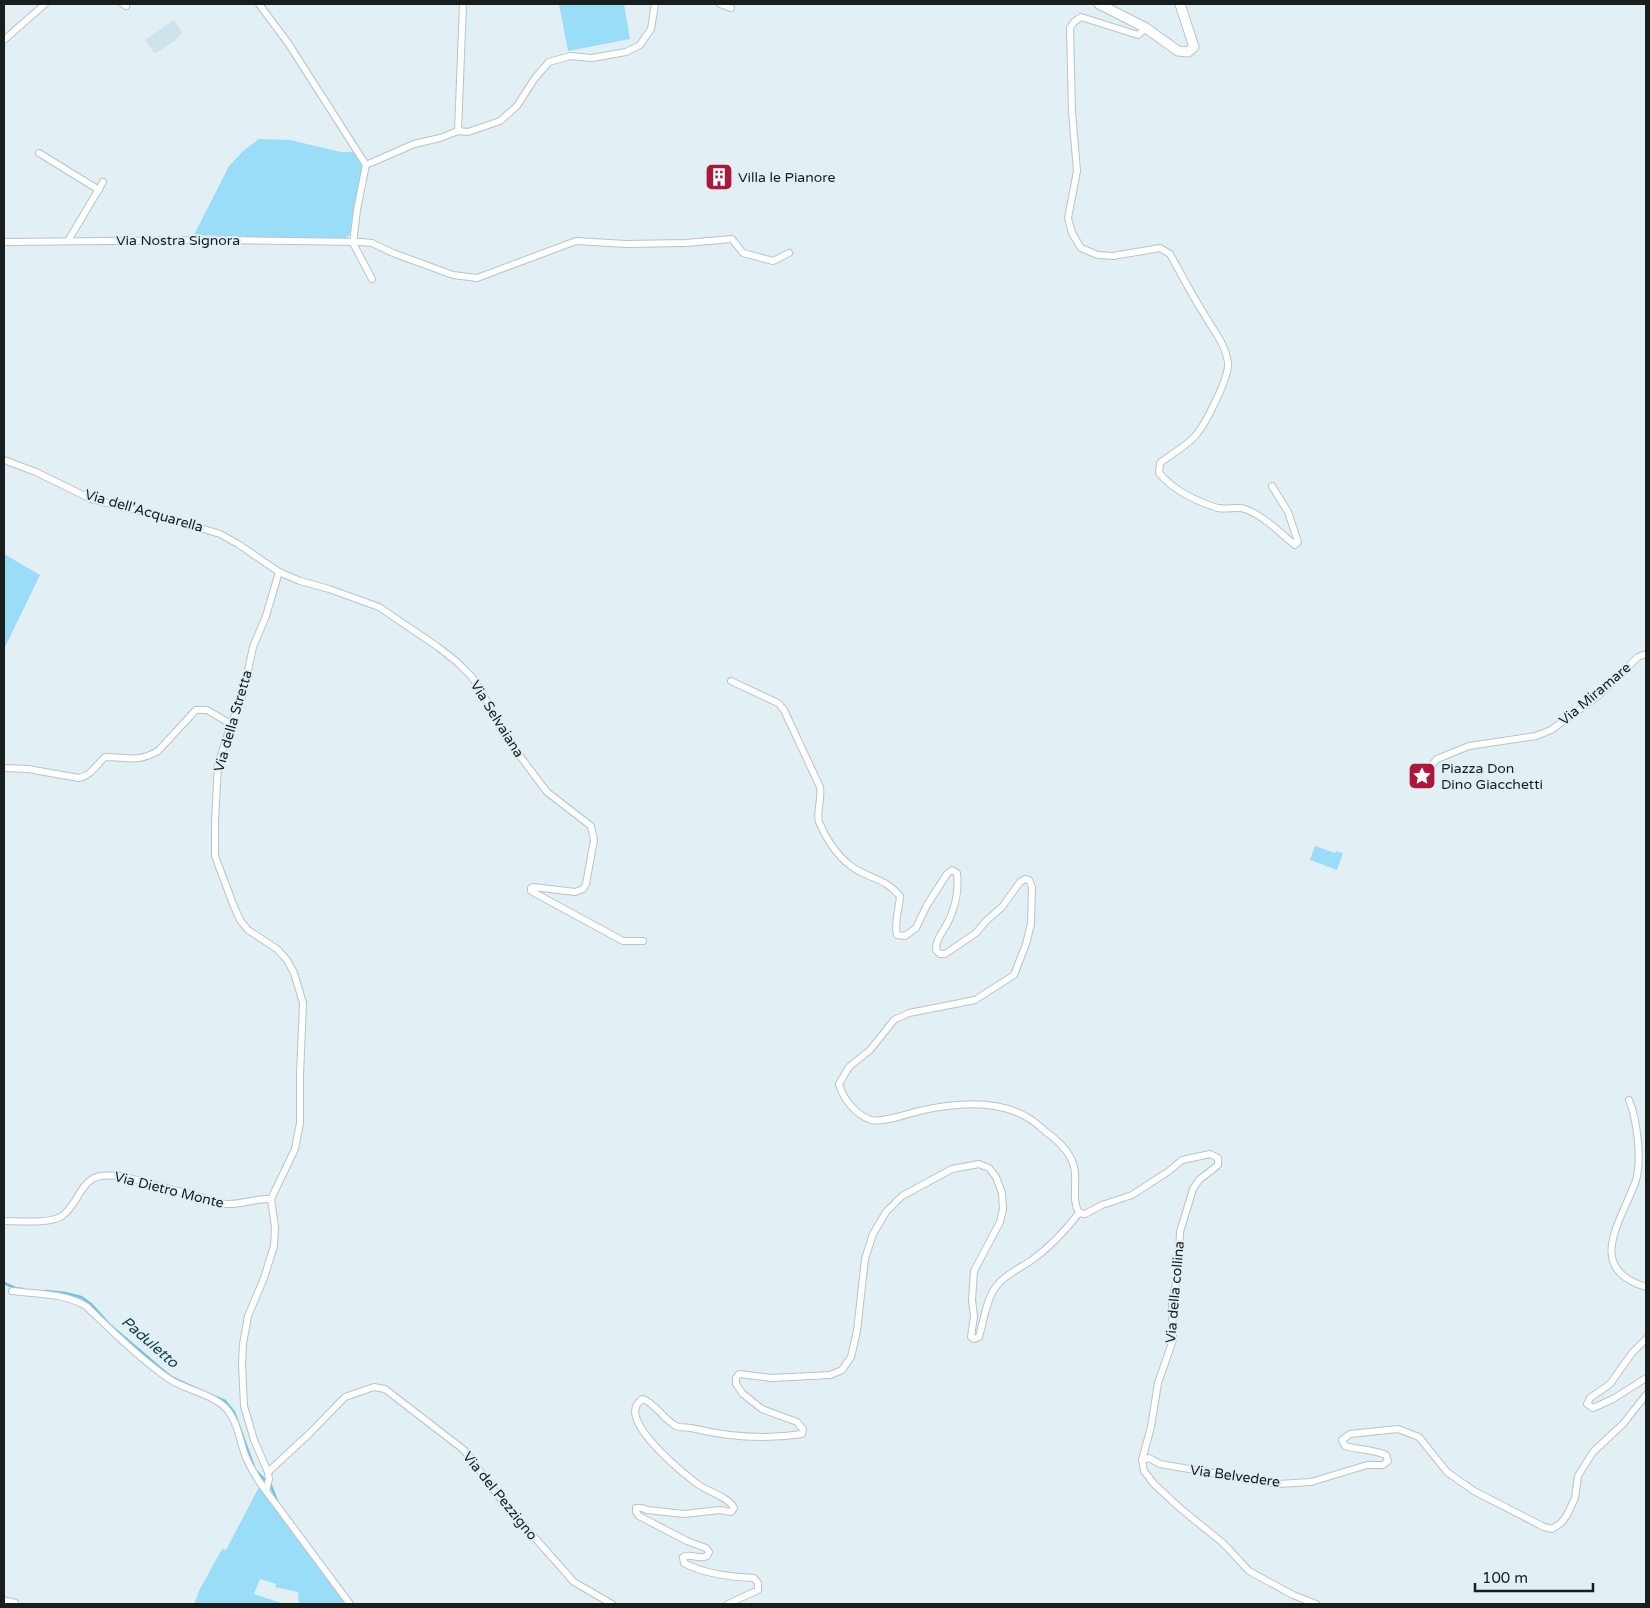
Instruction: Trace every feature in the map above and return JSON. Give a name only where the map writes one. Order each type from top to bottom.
[{"type":"street","points":[[4,40],[45,4]]},
{"type":"street","points":[[259,4],[288,43],[366,165],[353,242],[372,279]]},
{"type":"street","points":[[458,131],[463,4]]},
{"type":"street","points":[[366,165],[414,144],[440,138],[458,131],[468,132],[500,121],[517,106],[535,78],[549,62],[570,56],[592,58],[626,52],[640,45],[651,29],[655,4]]},
{"type":"street","points":[[720,4],[731,8]]},
{"type":"street","points":[[1099,4],[1146,28],[1178,51],[1188,52],[1194,47],[1180,4]]},
{"type":"street","points":[[1146,28],[1138,35],[1081,17],[1070,28],[1072,112],[1077,171],[1068,218],[1072,233],[1081,248],[1098,254],[1114,256],[1160,248],[1170,254],[1205,316],[1220,338],[1224,349],[1228,364],[1224,382],[1213,407],[1196,436],[1160,463],[1159,473],[1168,484],[1191,497],[1220,508],[1243,508],[1255,513],[1279,530],[1295,545],[1298,542],[1288,512],[1272,486]]},
{"type":"street","points":[[39,153],[99,190]]},
{"type":"street","points":[[68,241],[103,182]]},
{"type":"street","name":"Via Nostra Signora","points":[[4,242],[212,240],[372,243],[393,253],[453,275],[477,278],[576,241],[626,244],[732,240],[743,253],[773,261],[789,253]]},
{"type":"street","name":"Via dell'Acquarella","points":[[4,460],[36,472],[91,499],[161,516],[220,534],[279,572]]},
{"type":"street","name":"Via della Stretta","points":[[271,1199],[295,1149],[300,1123],[303,1003],[291,966],[277,950],[248,930],[240,920],[215,856],[215,820],[218,764],[242,698],[253,647],[266,616],[279,572]]},
{"type":"street","name":"Via Selvaiana","points":[[279,572],[300,581],[330,589],[379,607],[438,647],[462,667],[477,684],[504,734],[547,792],[588,822],[593,831],[594,840],[583,889],[575,892],[533,887],[531,891],[624,941],[643,940]]},
{"type":"street","name":"Via Miramare","points":[[1430,767],[1437,759],[1469,746],[1536,736],[1550,730],[1598,696],[1638,657],[1646,654]]},
{"type":"street","points":[[728,1604],[758,1590],[758,1583],[754,1578],[734,1577],[692,1568],[684,1563],[683,1557],[688,1555],[703,1558],[707,1556],[706,1548],[681,1538],[639,1516],[636,1512],[636,1508],[684,1514],[720,1510],[731,1512],[734,1508],[726,1500],[696,1483],[654,1447],[640,1427],[635,1414],[636,1406],[639,1402],[643,1399],[649,1402],[662,1416],[677,1426],[712,1433],[753,1438],[802,1434],[803,1429],[797,1422],[762,1409],[743,1394],[736,1384],[736,1378],[739,1374],[757,1378],[830,1375],[842,1370],[851,1357],[857,1331],[865,1260],[873,1234],[886,1212],[902,1196],[952,1169],[979,1164],[989,1168],[996,1177],[1002,1193],[1003,1209],[1000,1222],[974,1271],[972,1300],[974,1316],[971,1337],[974,1340],[979,1337],[991,1295],[999,1283],[1051,1244],[1078,1213],[1075,1207],[1076,1170],[1069,1154],[1052,1136],[1030,1118],[1011,1110],[991,1106],[962,1104],[939,1106],[883,1120],[872,1120],[860,1114],[851,1105],[841,1092],[839,1084],[849,1067],[870,1050],[894,1020],[909,1013],[975,1000],[1014,975],[1026,944],[1031,924],[1032,887],[1029,880],[1025,879],[1020,882],[1002,907],[976,933],[945,954],[940,954],[936,950],[936,942],[953,911],[956,896],[958,881],[956,873],[952,870],[947,874],[927,904],[916,928],[905,936],[897,935],[894,924],[899,913],[900,896],[892,886],[851,866],[839,855],[825,834],[818,819],[822,796],[820,787],[784,710],[778,703],[731,681]]},
{"type":"street","points":[[4,768],[28,769],[79,778],[94,771],[106,757],[129,760],[150,756],[158,751],[196,710],[207,710],[231,724]]},
{"type":"street","points":[[1629,1100],[1634,1111],[1638,1132],[1636,1178],[1614,1229],[1611,1252],[1615,1268],[1625,1278],[1646,1286]]},
{"type":"street","name":"Via della collina","points":[[1078,1213],[1085,1214],[1102,1205],[1132,1195],[1169,1171],[1182,1160],[1210,1154],[1218,1158],[1218,1165],[1199,1180],[1194,1189],[1180,1232],[1178,1273],[1172,1303],[1173,1340],[1158,1384],[1151,1427],[1142,1460]]},
{"type":"street","name":"Via Dietro Monte","points":[[4,1221],[47,1221],[61,1217],[70,1209],[85,1184],[96,1177],[107,1175],[122,1176],[226,1204],[235,1204],[258,1198],[271,1199]]},
{"type":"street","points":[[267,1489],[268,1476],[254,1440],[244,1406],[242,1363],[248,1316],[264,1278],[274,1246],[274,1217],[271,1199]]},
{"type":"street","points":[[12,1291],[76,1300],[86,1306],[148,1363],[170,1380],[221,1404],[229,1412],[236,1424],[252,1471],[259,1482],[267,1489],[350,1604]]},
{"type":"street","points":[[1646,1339],[1632,1353],[1610,1384],[1590,1398],[1587,1404],[1593,1408],[1614,1399],[1646,1378]]},
{"type":"street","name":"Via del Pezzigno","points":[[268,1476],[345,1397],[374,1387],[385,1389],[464,1450],[503,1502],[574,1582],[612,1604]]},
{"type":"street","name":"Via Belvedere","points":[[1142,1460],[1149,1458],[1160,1464],[1278,1484],[1311,1482],[1367,1465],[1383,1465],[1388,1461],[1386,1455],[1374,1450],[1345,1446],[1342,1440],[1350,1434],[1398,1429],[1419,1438],[1447,1472],[1474,1491],[1534,1520],[1544,1527],[1552,1529],[1561,1523],[1567,1515],[1575,1498],[1578,1476],[1594,1452],[1623,1424],[1646,1395]]},
{"type":"street","points":[[1142,1460],[1144,1471],[1154,1484],[1223,1543],[1249,1571],[1293,1595],[1316,1604]]},
{"type":"street","points":[[4,1602],[14,1604]]},
{"type":"shaded area","points":[[559,4],[624,4],[630,39],[568,51]]},
{"type":"shaded area","points":[[174,20],[182,32],[177,39],[154,53],[145,40]]},
{"type":"shaded area","points":[[259,139],[290,140],[341,152],[355,152],[364,164],[350,234],[345,240],[194,235],[229,166],[243,151]]},
{"type":"shaded area","points":[[4,554],[40,575],[4,649]]},
{"type":"shaded area","points":[[1315,846],[1335,853],[1336,851],[1343,853],[1337,870],[1310,860]]},
{"type":"shaded area","points":[[259,1487],[340,1596],[350,1604],[299,1604],[298,1592],[275,1587],[276,1584],[260,1579],[254,1594],[284,1604],[194,1604],[222,1549],[226,1550]]},
{"type":"waterway","name":"Paduletto","points":[[4,1283],[23,1289]]},
{"type":"waterway","name":"Paduletto","points":[[46,1291],[81,1297],[91,1304],[111,1326],[171,1377],[197,1389]]},
{"type":"waterway","name":"Paduletto","points":[[211,1395],[225,1401],[234,1412],[255,1470],[271,1486],[277,1501]]},
{"type":"place","name":"Villa le Pianore","points":[[719,177]]},
{"type":"place","name":"Piazza Don Dino Giacchetti","points":[[1422,776]]}]
